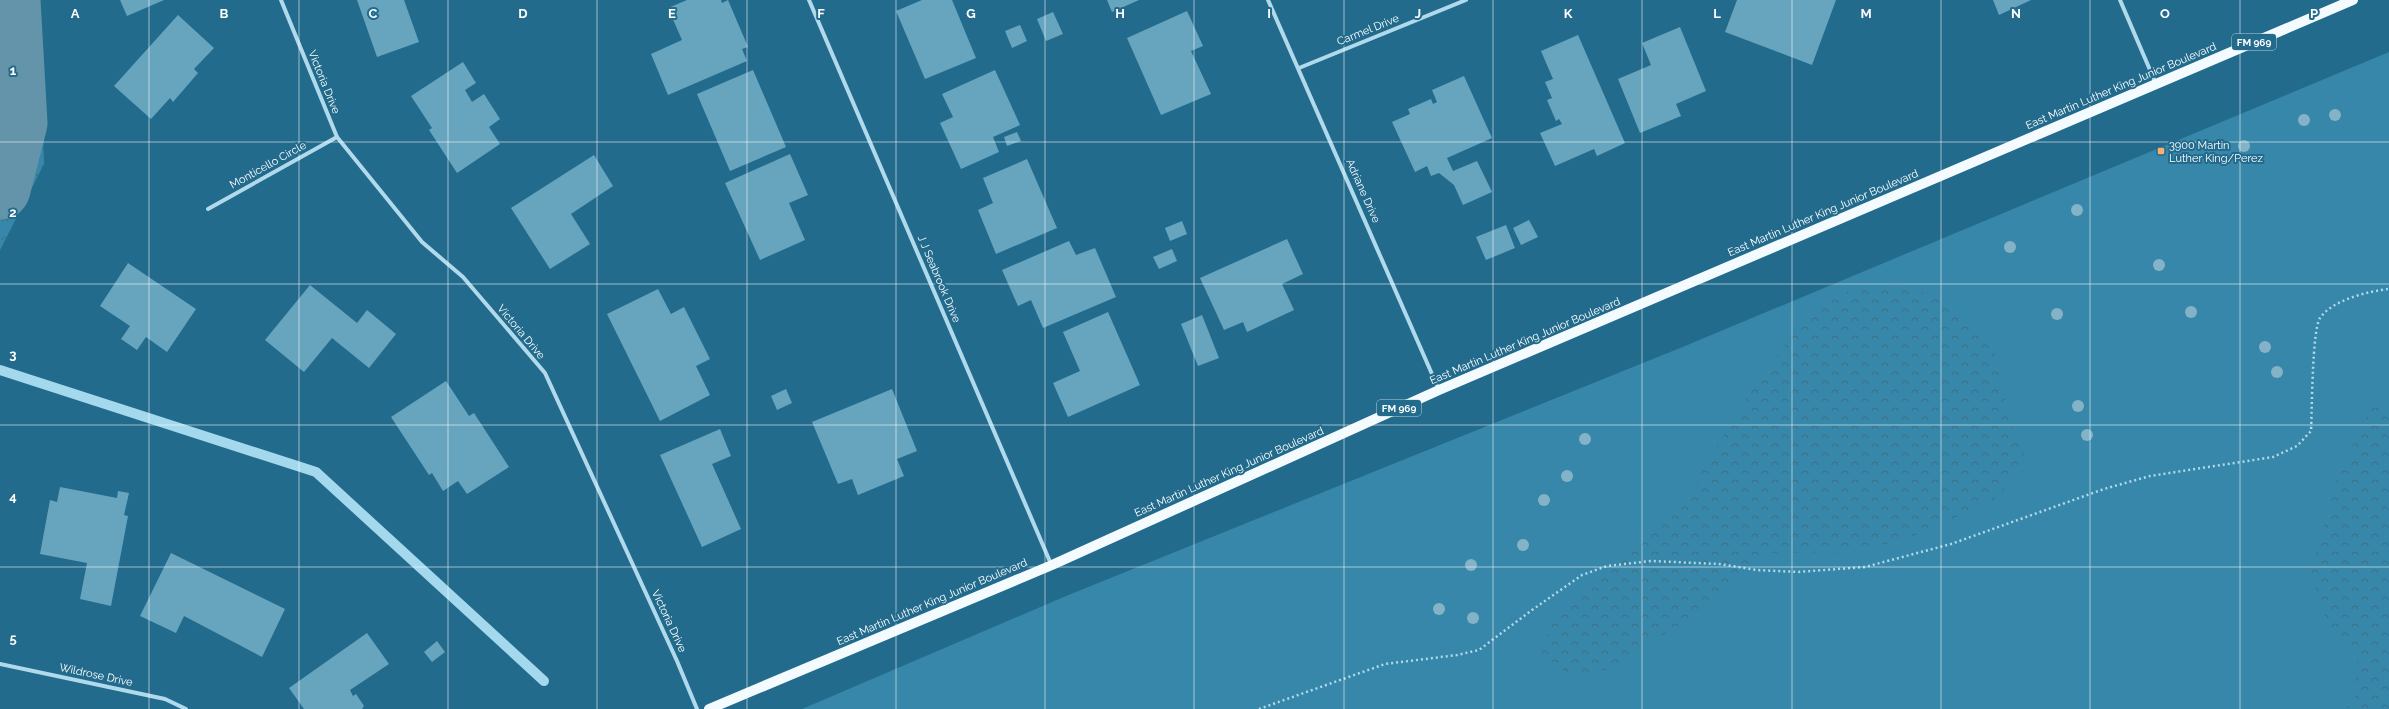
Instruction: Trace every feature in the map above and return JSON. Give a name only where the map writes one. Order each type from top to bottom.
[{"type":"main road","name":"East Martin Luther King Junior Boulevard","points":[[709,709],[1052,565],[1439,390],[2352,0]]},
{"type":"street","name":"Victoria Drive","points":[[281,0],[337,137],[422,242],[462,277],[545,374],[677,660],[697,709]]},
{"type":"street","name":"J J Seabrook Drive","points":[[809,0],[1052,565]]},
{"type":"street","name":"Adriane Drive","points":[[1268,0],[1439,390]]},
{"type":"street","name":"Carmel Drive","points":[[1299,68],[1466,0]]},
{"type":"street","points":[[2120,0],[2156,84]]},
{"type":"street","name":"Monticello Circle","points":[[208,209],[337,137]]},
{"type":"street","name":"Wildrose Drive","points":[[0,664],[165,699],[186,709]]},
{"type":"path","points":[[1259,709],[1385,664],[1457,655],[1479,650],[1559,591],[1582,576],[1607,566],[1658,562],[1720,564],[1757,570],[1798,572],[1865,567],[1951,544],[2119,484],[2150,476],[2273,457],[2297,446],[2311,431],[2315,341],[2319,318],[2330,308],[2345,300],[2361,294],[2389,289]]},
{"type":"green space","points":[[0,0],[39,0],[44,164],[0,250]]},
{"type":"green space","points":[[2389,52],[2389,709],[802,709],[1066,596],[1685,346]]},
{"type":"green space","points":[[1896,284],[1936,296],[1969,319],[1991,340],[2012,427],[2029,465],[1991,502],[1916,535],[1859,552],[1764,553],[1700,612],[1606,670],[1570,675],[1539,652],[1558,613],[1688,502],[1705,466],[1744,402],[1805,317],[1856,287]]},
{"type":"green space","points":[[2389,403],[2389,709],[2344,709],[2354,700],[2358,654],[2327,623],[2311,572],[2337,478],[2371,408]]},
{"type":"building","points":[[120,0],[164,0],[127,16]]},
{"type":"building","points":[[357,0],[404,0],[419,42],[377,57]]},
{"type":"building","points":[[687,0],[721,0],[722,3],[728,0],[748,47],[742,49],[747,61],[668,95],[651,54],[682,40],[668,8]]},
{"type":"building","points":[[922,0],[952,0],[976,58],[925,79],[896,11]]},
{"type":"building","points":[[1107,0],[1139,0],[1112,12]]},
{"type":"building","points":[[1737,0],[1836,0],[1812,65],[1725,32]]},
{"type":"building","points":[[1993,0],[2031,0],[1999,15]]},
{"type":"building","points":[[1187,11],[1203,46],[1191,51],[1211,94],[1161,115],[1127,38]]},
{"type":"building","points":[[1053,12],[1063,34],[1046,41],[1037,19]]},
{"type":"building","points":[[178,15],[214,48],[194,69],[198,73],[173,102],[170,98],[151,119],[114,86]]},
{"type":"building","points":[[1020,25],[1027,41],[1012,48],[1005,31]]},
{"type":"building","points":[[1680,27],[1706,91],[1676,104],[1681,116],[1640,133],[1618,79],[1651,65],[1642,43]]},
{"type":"building","points":[[1578,35],[1625,143],[1597,156],[1594,149],[1555,166],[1540,133],[1562,124],[1559,119],[1556,121],[1547,100],[1552,98],[1545,82],[1553,79],[1541,51]]},
{"type":"building","points":[[463,62],[476,83],[465,90],[472,102],[484,94],[500,119],[489,127],[500,144],[457,173],[429,130],[432,128],[411,96]]},
{"type":"building","points":[[753,70],[786,147],[730,171],[697,94]]},
{"type":"building","points":[[995,70],[1020,125],[993,137],[999,152],[961,169],[940,123],[953,117],[942,94]]},
{"type":"building","points":[[1464,76],[1492,138],[1447,158],[1453,171],[1477,161],[1492,192],[1463,205],[1454,185],[1439,173],[1431,176],[1427,166],[1415,172],[1392,122],[1410,114],[1408,109],[1431,99],[1433,104],[1437,102],[1432,90]]},
{"type":"building","points":[[1017,132],[1021,141],[1007,146],[1004,137]]},
{"type":"building","points":[[790,154],[808,195],[789,203],[805,240],[760,260],[725,183]]},
{"type":"building","points":[[594,155],[613,186],[571,214],[590,244],[550,269],[511,208]]},
{"type":"building","points":[[1027,159],[1057,228],[996,254],[978,210],[993,203],[983,178]]},
{"type":"building","points":[[1529,220],[1538,237],[1521,245],[1513,228]]},
{"type":"building","points":[[1182,221],[1187,234],[1170,241],[1165,228]]},
{"type":"building","points":[[1506,225],[1515,248],[1486,260],[1476,237]]},
{"type":"building","points":[[1287,239],[1303,274],[1282,284],[1294,310],[1247,332],[1243,322],[1224,330],[1200,278]]},
{"type":"building","points":[[1069,241],[1076,255],[1095,248],[1116,297],[1043,328],[1031,300],[1018,306],[1002,270]]},
{"type":"building","points":[[1172,249],[1177,261],[1159,269],[1153,257]]},
{"type":"building","points":[[128,263],[196,309],[167,352],[146,337],[137,350],[121,339],[130,326],[100,306]]},
{"type":"building","points":[[310,285],[357,323],[367,310],[396,334],[369,368],[332,338],[304,372],[265,340]]},
{"type":"building","points":[[658,289],[671,314],[684,307],[710,359],[696,366],[710,395],[660,421],[607,314]]},
{"type":"building","points":[[1108,312],[1140,385],[1068,417],[1053,383],[1080,371],[1063,332]]},
{"type":"building","points":[[1202,315],[1219,358],[1198,366],[1181,324]]},
{"type":"building","points":[[446,381],[469,416],[474,413],[509,467],[467,494],[458,481],[443,491],[432,473],[429,475],[391,417]]},
{"type":"building","points":[[786,389],[792,403],[777,410],[771,396]]},
{"type":"building","points":[[892,389],[917,451],[897,459],[904,476],[858,495],[852,479],[838,484],[812,422]]},
{"type":"building","points":[[720,429],[731,456],[712,464],[741,529],[702,547],[660,455]]},
{"type":"building","points":[[60,487],[117,498],[118,491],[129,493],[124,515],[128,516],[111,606],[80,599],[87,563],[40,554],[50,500],[57,502]]},
{"type":"building","points":[[171,553],[285,609],[262,657],[184,616],[176,633],[140,616]]},
{"type":"building","points":[[367,633],[389,664],[350,690],[353,696],[356,694],[364,706],[362,709],[304,709],[289,688]]},
{"type":"building","points":[[437,641],[445,652],[432,662],[424,652]]},
{"type":"waterway","points":[[0,189],[17,123],[10,0]]},
{"type":"waterway","points":[[0,370],[316,472],[544,681]]},
{"type":"place","name":"3900 Martin Luther King/Perez","points":[[2161,151]]}]
